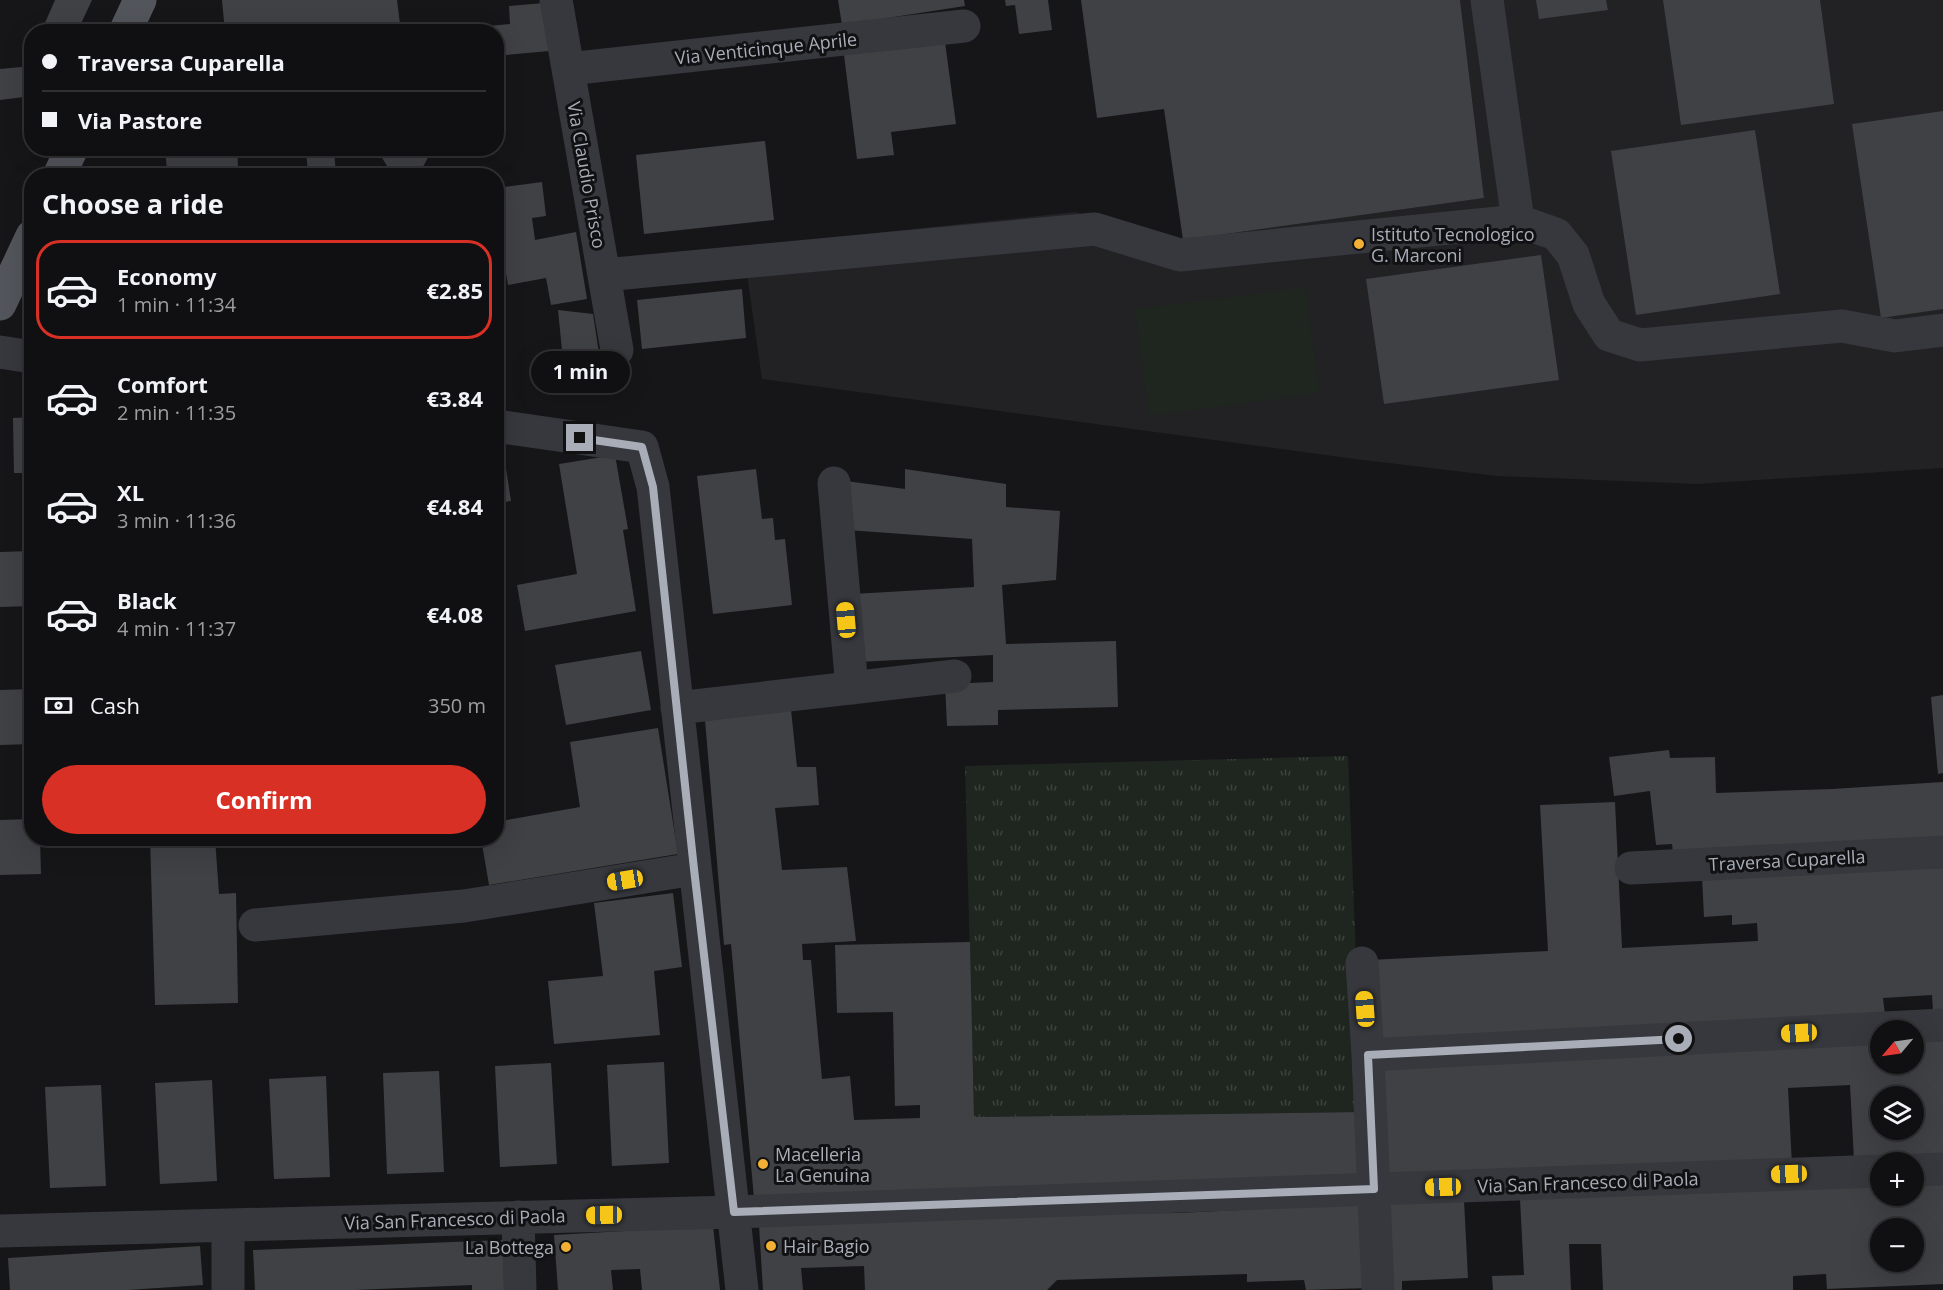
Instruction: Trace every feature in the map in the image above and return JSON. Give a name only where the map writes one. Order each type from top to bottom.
[{"type":"main road","points":[[129,24],[140,0]]},
{"type":"main road","points":[[0,304],[24,253]]},
{"type":"street","name":"Via Claudio Prisco","points":[[556,0],[617,350]]},
{"type":"street","points":[[1487,0],[1518,221]]},
{"type":"street","name":"Via Venticinque Aprile","points":[[568,69],[964,26]]},
{"type":"street","points":[[604,275],[1095,229],[1180,255],[1518,221],[1556,234],[1573,255],[1589,304],[1609,335],[1640,345],[1842,326],[1895,336],[1943,330]]},
{"type":"street","points":[[0,352],[24,356]]},
{"type":"street","points":[[504,427],[642,447],[653,487],[742,1290]]},
{"type":"street","points":[[834,483],[852,688]]},
{"type":"street","points":[[677,708],[955,676]]},
{"type":"street","name":"Traversa Cuparella","points":[[1631,868],[1943,852]]},
{"type":"street","points":[[255,925],[464,906],[694,869]]},
{"type":"street","points":[[1362,963],[1378,1290]]},
{"type":"street","points":[[1368,1055],[1943,1025]]},
{"type":"street","points":[[1924,1170],[1943,1169]]},
{"type":"street","name":"Via San Francesco di Paola","points":[[0,1231],[734,1212],[1870,1171]]},
{"type":"street","points":[[518,1217],[520,1290]]},
{"type":"street","points":[[228,1225],[228,1290]]},
{"type":"shaded area","name":"Istituto Tecnologico G. Marconi","points":[[1460,0],[1943,0],[1943,468],[1697,484],[1497,476],[762,379],[743,247],[1075,212],[1183,240],[1484,198]]},
{"type":"green space","points":[[1305,287],[1320,393],[1149,416],[1135,309]]},
{"type":"green space","points":[[1348,756],[1362,1112],[974,1117],[965,766]]},
{"type":"building","points":[[55,0],[92,0],[81,24],[44,24]]},
{"type":"building","points":[[222,0],[397,0],[400,24],[224,24]]},
{"type":"building","points":[[838,0],[964,0],[965,6],[842,25]]},
{"type":"building","points":[[1005,0],[1048,0],[1052,30],[1019,34],[1015,5],[1006,6]]},
{"type":"building","points":[[1081,0],[1460,0],[1484,198],[1183,240],[1164,109],[1097,118]]},
{"type":"building","points":[[1536,0],[1606,0],[1608,10],[1539,19]]},
{"type":"building","points":[[1663,0],[1820,0],[1834,104],[1681,125]]},
{"type":"building","points":[[544,3],[549,51],[504,55],[504,25],[510,24],[509,6]]},
{"type":"building","points":[[945,42],[956,124],[891,132],[894,155],[857,159],[844,55]]},
{"type":"building","points":[[24,67],[24,97],[0,100],[0,69]]},
{"type":"building","points":[[1943,111],[1943,309],[1881,318],[1852,124]]},
{"type":"building","points":[[1755,130],[1780,294],[1636,315],[1611,151]]},
{"type":"building","points":[[765,141],[774,220],[644,234],[636,155]]},
{"type":"building","points":[[166,156],[237,156],[238,166],[167,168]]},
{"type":"building","points":[[307,156],[335,156],[335,168],[307,168]]},
{"type":"building","points":[[381,156],[429,156],[422,168],[388,168]]},
{"type":"building","points":[[542,182],[546,216],[532,218],[535,240],[576,232],[587,299],[551,305],[546,278],[508,285],[504,262],[504,187]]},
{"type":"building","points":[[1541,255],[1559,380],[1384,404],[1366,279]]},
{"type":"building","points":[[742,289],[746,338],[642,349],[637,300]]},
{"type":"building","points":[[558,310],[593,314],[600,360],[563,360]]},
{"type":"building","points":[[24,417],[24,473],[14,473],[13,418]]},
{"type":"building","points":[[615,455],[628,529],[623,530],[636,611],[525,631],[517,585],[577,574],[559,464]]},
{"type":"building","points":[[504,456],[511,501],[504,502]]},
{"type":"building","points":[[756,469],[762,519],[773,518],[775,540],[785,539],[792,605],[713,614],[697,476]]},
{"type":"building","points":[[905,469],[1006,484],[1006,507],[1060,511],[1056,580],[1002,585],[1006,644],[1116,641],[1118,707],[998,710],[998,725],[947,726],[945,684],[993,682],[993,655],[858,662],[853,594],[974,587],[972,539],[847,530],[846,481],[905,489]]},
{"type":"building","points":[[24,551],[24,606],[0,607],[0,552]]},
{"type":"building","points":[[641,651],[651,710],[566,725],[555,665]]},
{"type":"building","points":[[24,689],[24,744],[0,745],[0,690]]},
{"type":"building","points":[[1943,695],[1943,773],[1938,774],[1931,697]]},
{"type":"building","points":[[790,700],[797,767],[816,767],[819,805],[775,808],[782,870],[847,867],[856,941],[802,944],[803,960],[811,960],[822,1079],[850,1076],[854,1120],[920,1118],[920,1105],[895,1106],[893,1012],[837,1013],[835,945],[970,942],[974,1117],[1362,1112],[1365,1178],[754,1198],[731,944],[724,945],[704,708]]},
{"type":"building","points":[[658,728],[678,854],[489,885],[482,846],[504,846],[504,821],[580,807],[570,742]]},
{"type":"building","points":[[1669,750],[1670,758],[1715,757],[1716,793],[1943,782],[1943,842],[1673,853],[1672,844],[1656,845],[1650,791],[1614,796],[1609,757]]},
{"type":"building","points":[[1615,802],[1622,948],[1758,941],[1757,923],[1732,925],[1732,915],[1704,917],[1702,877],[1943,862],[1943,1011],[1933,1012],[1932,995],[1883,998],[1885,1015],[1375,1045],[1370,960],[1548,951],[1540,805]]},
{"type":"building","points":[[24,819],[24,846],[40,846],[41,874],[0,875],[0,820]]},
{"type":"building","points":[[150,846],[216,846],[219,894],[236,893],[238,1003],[155,1005]]},
{"type":"building","points":[[673,893],[682,967],[654,971],[660,1035],[554,1044],[548,981],[603,976],[594,903]]},
{"type":"building","points":[[1943,1038],[1943,1156],[1924,1157],[1924,1152],[1870,1152],[1870,1159],[1854,1160],[1850,1085],[1788,1088],[1792,1165],[1384,1177],[1377,1065],[1870,1042],[1870,1074],[1924,1074],[1924,1039]]},
{"type":"building","points":[[664,1062],[669,1163],[612,1166],[607,1065]]},
{"type":"building","points":[[551,1063],[557,1164],[500,1167],[495,1066]]},
{"type":"building","points":[[439,1071],[444,1172],[387,1174],[383,1073]]},
{"type":"building","points":[[326,1076],[330,1177],[274,1179],[269,1079]]},
{"type":"building","points":[[212,1080],[217,1181],[160,1184],[155,1083]]},
{"type":"building","points":[[101,1085],[106,1186],[50,1188],[45,1087]]},
{"type":"building","points":[[1943,1181],[1943,1284],[1827,1289],[1826,1274],[1793,1276],[1793,1290],[1603,1290],[1601,1244],[1569,1244],[1571,1290],[1493,1290],[1492,1276],[1524,1275],[1520,1199],[1870,1184],[1870,1206],[1924,1206],[1924,1182]]},
{"type":"building","points":[[1464,1200],[1468,1278],[1402,1281],[1402,1290],[1387,1290],[1382,1203]]},
{"type":"building","points":[[1366,1204],[1370,1288],[1306,1290],[1304,1280],[1247,1282],[1247,1274],[1057,1280],[1047,1290],[865,1290],[864,1266],[801,1268],[803,1290],[763,1290],[759,1225],[963,1215],[1177,1213]]},
{"type":"building","points":[[713,1226],[720,1290],[642,1290],[640,1269],[611,1270],[613,1290],[558,1290],[554,1235]]},
{"type":"building","points":[[503,1240],[506,1290],[472,1290],[472,1285],[355,1290],[255,1290],[253,1250]]},
{"type":"building","points":[[200,1246],[203,1285],[128,1290],[10,1290],[8,1258]]},
{"type":"place","name":"Istituto Tecnologico G. Marconi","points":[[1359,244]]},
{"type":"place","name":"Macelleria La Genuina","points":[[763,1164]]},
{"type":"place","name":"Hair Bagio","points":[[771,1246]]},
{"type":"place","name":"La Bottega","points":[[566,1247]]},
{"type":"route","points":[[580,438],[642,447],[653,487],[734,1212],[1374,1189],[1368,1055],[1679,1039]]}]
